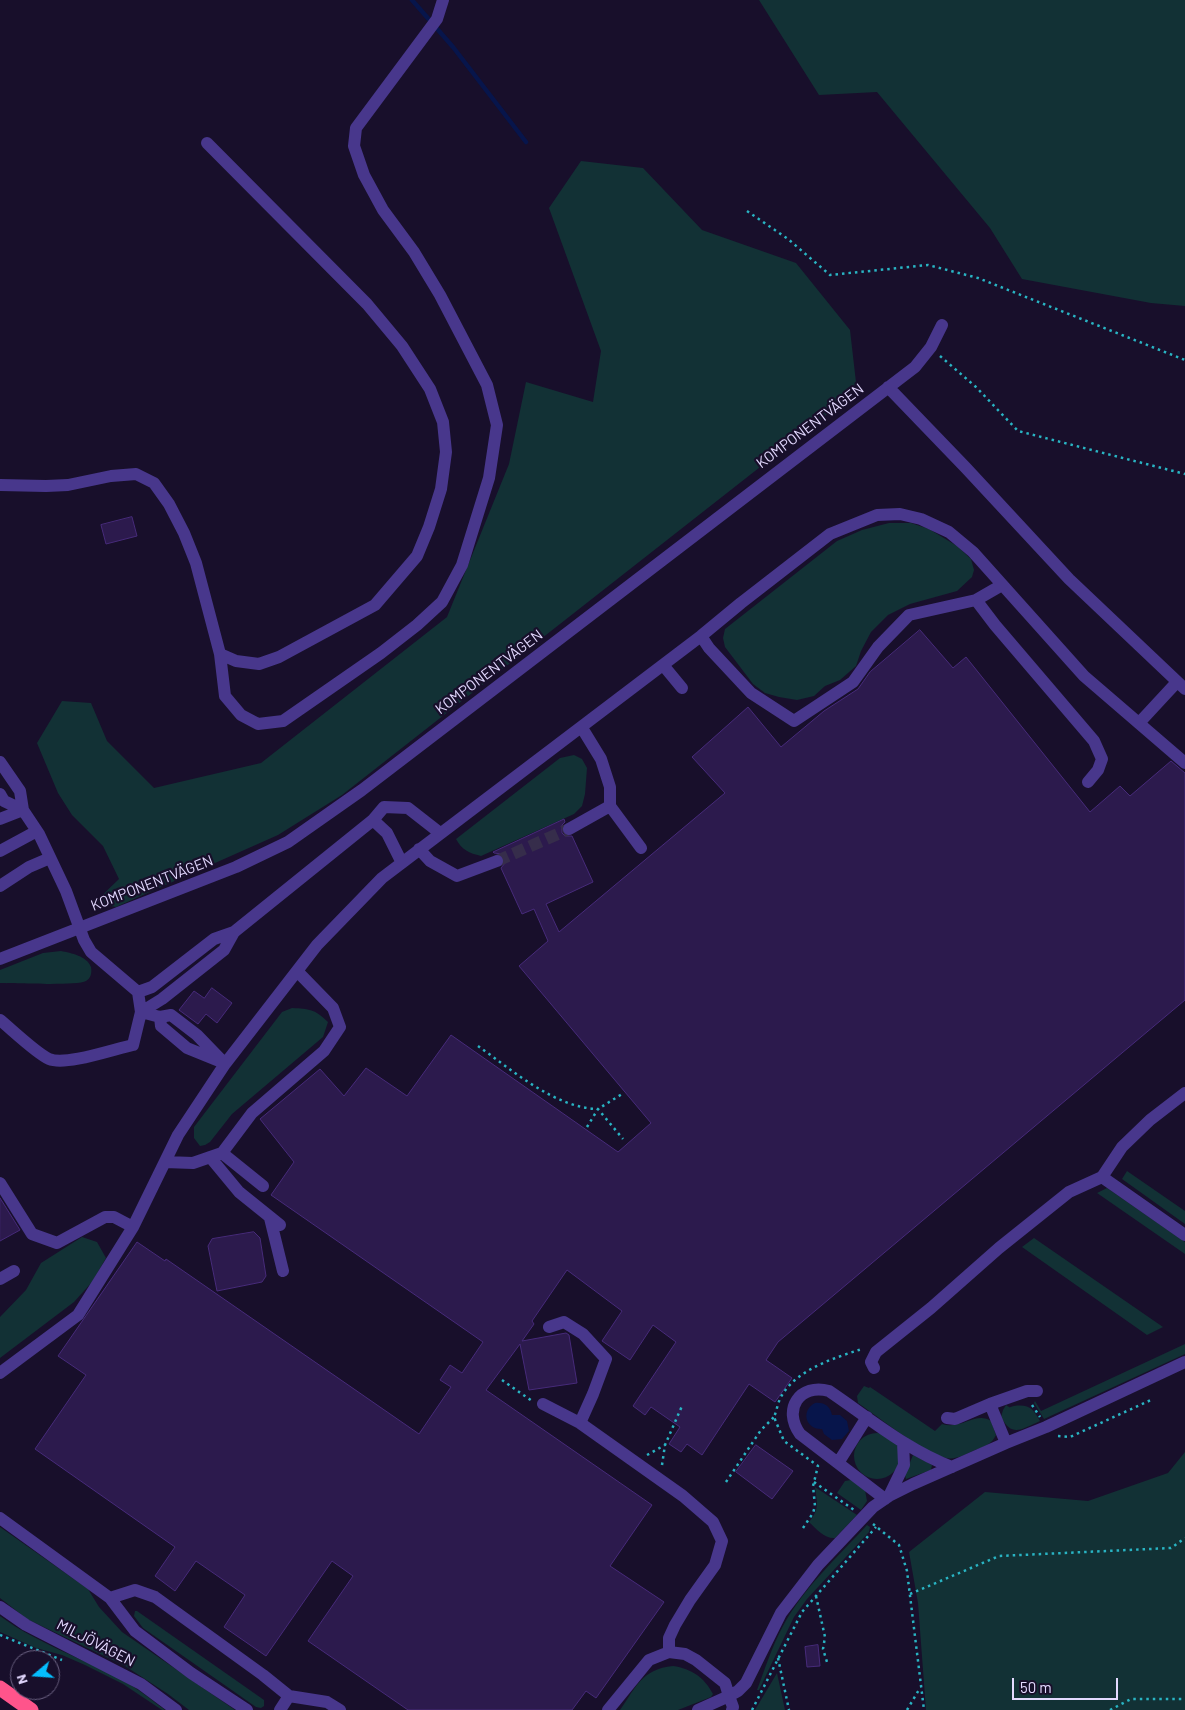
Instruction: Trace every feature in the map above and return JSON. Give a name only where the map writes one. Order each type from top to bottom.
[{"type":"highway","points":[[0,1688],[31,1710]]},
{"type":"street","points":[[0,485],[46,486],[136,474],[154,483],[169,504],[184,533],[196,563],[220,654],[225,696],[241,715],[258,724],[283,721],[381,653],[417,625],[442,602],[462,565],[489,478],[497,425],[487,386],[432,281],[414,252],[383,210],[364,175],[354,146],[356,128],[437,19],[443,0]]},
{"type":"street","points":[[206,143],[367,304],[402,346],[430,389],[443,422],[446,452],[441,489],[429,527],[416,556],[375,605],[278,657],[259,664],[236,662],[220,654]]},
{"type":"street","name":"KOMPONENTVÄGEN","points":[[0,959],[236,867],[288,842],[362,790],[915,367],[931,347],[942,325]]},
{"type":"street","points":[[888,387],[1069,579],[1181,686],[1139,723]]},
{"type":"street","points":[[0,1373],[78,1315],[133,1227],[178,1135],[225,1064],[322,940],[382,878],[582,728],[830,534],[877,515],[900,514],[921,519],[949,532],[974,552],[1084,676],[1185,763]]},
{"type":"street","points":[[701,636],[709,648],[751,693],[794,721],[853,682],[878,648],[909,615],[976,600],[1002,584]]},
{"type":"street","points":[[976,600],[1094,741],[1102,759],[1098,770],[1088,782]]},
{"type":"street","points":[[663,665],[682,688]]},
{"type":"street","points":[[582,728],[601,759],[610,787],[610,806],[641,848]]},
{"type":"street","points":[[0,762],[20,791],[23,810],[50,858],[75,911],[80,928],[91,952],[138,992],[141,1012],[133,1045],[70,1060],[56,1061],[47,1058],[0,1020]]},
{"type":"street","points":[[0,794],[4,801],[23,810]]},
{"type":"street","points":[[569,829],[610,806]]},
{"type":"street","points":[[138,992],[152,987],[214,939],[234,932],[373,820],[384,807],[408,808],[440,833]]},
{"type":"street","points":[[0,818],[23,810]]},
{"type":"street","points":[[373,820],[388,833],[402,863]]},
{"type":"street","points":[[0,851],[36,831]]},
{"type":"street","points":[[419,849],[430,861],[457,876],[497,861]]},
{"type":"street","points":[[0,886],[29,867],[50,858]]},
{"type":"street","points":[[141,1012],[162,999],[224,950],[234,932]]},
{"type":"street","points":[[165,1162],[193,1163],[216,1155],[252,1113],[324,1051],[340,1027],[333,1008],[297,971]]},
{"type":"street","points":[[141,1012],[160,1017],[161,1026],[187,1048],[225,1064]]},
{"type":"street","points":[[874,1368],[871,1362],[876,1352],[931,1308],[999,1248],[1069,1192],[1102,1177],[1122,1147],[1150,1120],[1185,1093]]},
{"type":"street","points":[[216,1155],[263,1186]]},
{"type":"street","points":[[216,1155],[239,1192],[275,1222],[283,1271]]},
{"type":"street","points":[[1102,1177],[1185,1235]]},
{"type":"street","points":[[0,1183],[32,1234],[57,1243],[105,1217],[114,1217],[133,1227]]},
{"type":"street","points":[[0,1279],[14,1271]]},
{"type":"street","points":[[549,1327],[564,1322],[583,1334],[606,1359],[580,1423]]},
{"type":"street","points":[[698,1710],[730,1696],[746,1683],[755,1669],[781,1613],[796,1592],[818,1565],[873,1507],[887,1497],[1046,1427],[1185,1362]]},
{"type":"street","points":[[887,1497],[800,1434],[794,1426],[792,1415],[793,1406],[800,1396],[809,1390],[820,1389],[829,1392],[903,1442],[934,1460],[952,1467]]},
{"type":"street","points":[[946,1418],[955,1420],[990,1404],[1027,1391],[1038,1392]]},
{"type":"street","points":[[543,1404],[580,1423],[684,1496],[713,1522],[722,1542],[715,1565],[675,1625],[669,1638],[669,1652]]},
{"type":"street","points":[[990,1404],[1006,1443]]},
{"type":"street","points":[[838,1463],[867,1418]]},
{"type":"street","points":[[887,1497],[904,1465],[903,1442]]},
{"type":"street","points":[[0,1518],[110,1598],[135,1631],[247,1710]]},
{"type":"street","points":[[110,1598],[136,1590],[155,1597],[289,1696],[327,1702],[340,1710]]},
{"type":"street","name":"MILJÖVÄGEN","points":[[0,1607],[26,1625],[140,1684],[176,1710]]},
{"type":"street","points":[[608,1710],[649,1660],[669,1652],[685,1654],[696,1660],[724,1683],[730,1696],[732,1710]]},
{"type":"street","points":[[280,1710],[289,1696]]},
{"type":"path","points":[[747,211],[788,239],[830,275],[911,266],[928,265],[937,267],[978,278],[1185,360]]},
{"type":"path","points":[[931,347],[976,387],[1018,431],[1185,474]]},
{"type":"path","points":[[478,1046],[541,1090],[584,1108],[598,1109],[623,1139]]},
{"type":"path","points":[[587,1127],[598,1109],[622,1094]]},
{"type":"path","points":[[502,1380],[532,1401],[543,1404]]},
{"type":"path","points":[[1053,1435],[1070,1437],[1151,1400]]},
{"type":"path","points":[[659,1479],[665,1444],[682,1406]]},
{"type":"path","points":[[726,1482],[761,1430],[774,1417]]},
{"type":"path","points":[[634,1462],[665,1444]]},
{"type":"path","points":[[803,1528],[813,1512],[814,1482],[818,1466]]},
{"type":"path","points":[[814,1482],[900,1545],[907,1571],[924,1710]]},
{"type":"path","points":[[752,1710],[760,1698],[802,1612],[876,1527]]},
{"type":"path","points":[[910,1594],[999,1556],[1171,1548],[1185,1538]]},
{"type":"path","points":[[816,1596],[825,1637],[823,1649],[827,1662]]},
{"type":"path","points":[[0,1635],[70,1663]]},
{"type":"path","points":[[778,1658],[789,1710]]},
{"type":"path","points":[[907,1710],[921,1686]]},
{"type":"path","points":[[1110,1710],[1131,1699],[1185,1699]]},
{"type":"green space","points":[[759,0],[1185,0],[1185,306],[1151,303],[1022,279],[990,228],[877,92],[819,95]]},
{"type":"green space","points":[[581,161],[643,168],[702,230],[796,263],[850,330],[857,391],[342,795],[278,835],[116,907],[94,903],[119,879],[103,846],[72,815],[58,793],[37,743],[62,701],[91,703],[107,741],[154,788],[261,763],[447,617],[509,464],[526,382],[593,402],[601,351],[549,208]]},
{"type":"green space","points":[[889,523],[911,523],[929,529],[957,546],[971,559],[974,570],[972,577],[957,591],[910,604],[888,615],[871,632],[856,666],[840,680],[825,686],[814,696],[797,700],[779,697],[765,693],[753,684],[725,647],[723,638],[725,629],[837,541],[862,530]]},
{"type":"green space","points":[[574,755],[582,759],[587,768],[582,806],[574,814],[481,856],[473,854],[458,843],[456,839],[560,758]]},
{"type":"green space","points":[[61,951],[78,956],[89,963],[91,971],[88,980],[80,983],[0,983],[0,970],[43,953]]},
{"type":"green space","points":[[292,1008],[312,1011],[328,1022],[323,1037],[232,1114],[210,1142],[200,1146],[194,1138],[194,1127],[282,1012]]},
{"type":"green space","points":[[1127,1171],[1185,1211],[1185,1224],[1122,1179]]},
{"type":"green space","points":[[1107,1188],[1185,1242],[1185,1254],[1097,1193]]},
{"type":"green space","points":[[82,1237],[97,1242],[106,1258],[92,1282],[74,1302],[0,1358],[0,1317],[26,1290],[41,1263]]},
{"type":"green space","points":[[1034,1238],[1163,1327],[1147,1335],[1022,1247]]},
{"type":"green space","points":[[1185,1344],[1185,1354],[1044,1419],[1034,1403],[1035,1401],[1041,1411]]},
{"type":"green space","points":[[864,1386],[870,1387],[935,1431],[942,1424],[956,1425],[980,1418],[991,1421],[996,1435],[987,1445],[961,1456],[946,1458],[936,1455],[913,1442],[858,1403],[857,1396]]},
{"type":"green space","points":[[1006,1405],[1030,1408],[1040,1421],[1023,1429],[1013,1430],[1005,1424],[1001,1417]]},
{"type":"green space","points":[[877,1433],[890,1437],[896,1443],[900,1456],[896,1469],[890,1475],[877,1479],[864,1475],[858,1469],[854,1456],[858,1443],[864,1437]]},
{"type":"green space","points":[[1185,1452],[1185,1710],[926,1710],[918,1603],[909,1552],[985,1492],[1088,1501],[1168,1473]]},
{"type":"green space","points":[[913,1455],[932,1465],[931,1470],[906,1479],[905,1475]]},
{"type":"green space","points":[[851,1480],[865,1490],[867,1501],[861,1510],[837,1493],[845,1481]]},
{"type":"green space","points":[[815,1487],[857,1515],[835,1538],[824,1535],[809,1522],[816,1509]]},
{"type":"green space","points":[[867,1525],[870,1527],[869,1532],[807,1599],[794,1617],[759,1690],[757,1690],[775,1641],[791,1612],[822,1573]]},
{"type":"green space","points":[[0,1527],[88,1589],[99,1607],[122,1632],[235,1710],[189,1710],[125,1666],[27,1619],[0,1598]]},
{"type":"green space","points":[[135,1611],[264,1700],[264,1706],[261,1708],[256,1707],[143,1628],[134,1616]]},
{"type":"green space","points":[[0,1616],[30,1635],[60,1650],[36,1648],[0,1632]]},
{"type":"green space","points":[[60,1650],[124,1681],[165,1710],[162,1710],[123,1684],[60,1654]]},
{"type":"green space","points":[[673,1666],[686,1669],[701,1678],[713,1694],[711,1697],[678,1710],[620,1710],[641,1680],[647,1675],[662,1668]]},
{"type":"green space","points":[[777,1673],[785,1710],[755,1710]]},
{"type":"shaded area","points":[[815,1403],[826,1405],[832,1415],[840,1415],[847,1421],[849,1431],[842,1439],[832,1440],[824,1434],[822,1429],[816,1428],[809,1423],[806,1415],[810,1406]]},
{"type":"building","points":[[132,517],[137,536],[106,544],[101,525]]},
{"type":"building","points":[[920,630],[953,668],[966,657],[1090,812],[1120,786],[1130,796],[1171,761],[1185,773],[1185,1000],[778,1342],[766,1360],[792,1378],[775,1402],[749,1384],[702,1455],[687,1444],[681,1452],[669,1444],[680,1427],[651,1407],[645,1415],[633,1406],[676,1342],[653,1325],[630,1360],[602,1341],[622,1311],[567,1270],[532,1321],[534,1324],[522,1341],[566,1333],[569,1335],[577,1383],[529,1390],[520,1344],[486,1390],[652,1505],[610,1566],[664,1602],[596,1698],[586,1691],[572,1710],[408,1710],[308,1641],[353,1576],[332,1561],[266,1656],[224,1627],[245,1595],[196,1561],[175,1591],[155,1576],[175,1547],[35,1449],[86,1375],[58,1356],[137,1242],[165,1261],[166,1259],[419,1434],[451,1387],[440,1380],[450,1365],[462,1373],[483,1342],[271,1195],[294,1162],[260,1119],[320,1069],[344,1096],[366,1068],[407,1096],[451,1035],[618,1152],[651,1123],[519,966],[548,941],[534,909],[522,914],[501,868],[505,863],[504,858],[502,854],[493,852],[564,819],[562,833],[565,836],[572,836],[593,882],[546,904],[559,932],[725,793],[692,757],[748,707],[781,747],[824,711],[858,689],[870,672]]},
{"type":"building","points":[[212,988],[232,1003],[217,1023],[206,1014],[198,1024],[179,1010],[194,991],[204,998]]},
{"type":"building","points":[[0,1198],[20,1230],[0,1241]]},
{"type":"building","points":[[254,1232],[260,1238],[266,1276],[262,1282],[217,1291],[208,1246],[212,1239]]},
{"type":"building","points":[[756,1445],[793,1471],[772,1499],[736,1472]]},
{"type":"building","points":[[818,1645],[820,1666],[807,1667],[805,1647]]},
{"type":"waterway","points":[[412,0],[453,47],[526,142]]},
{"type":"tunnel","points":[[497,861],[569,829]]}]
